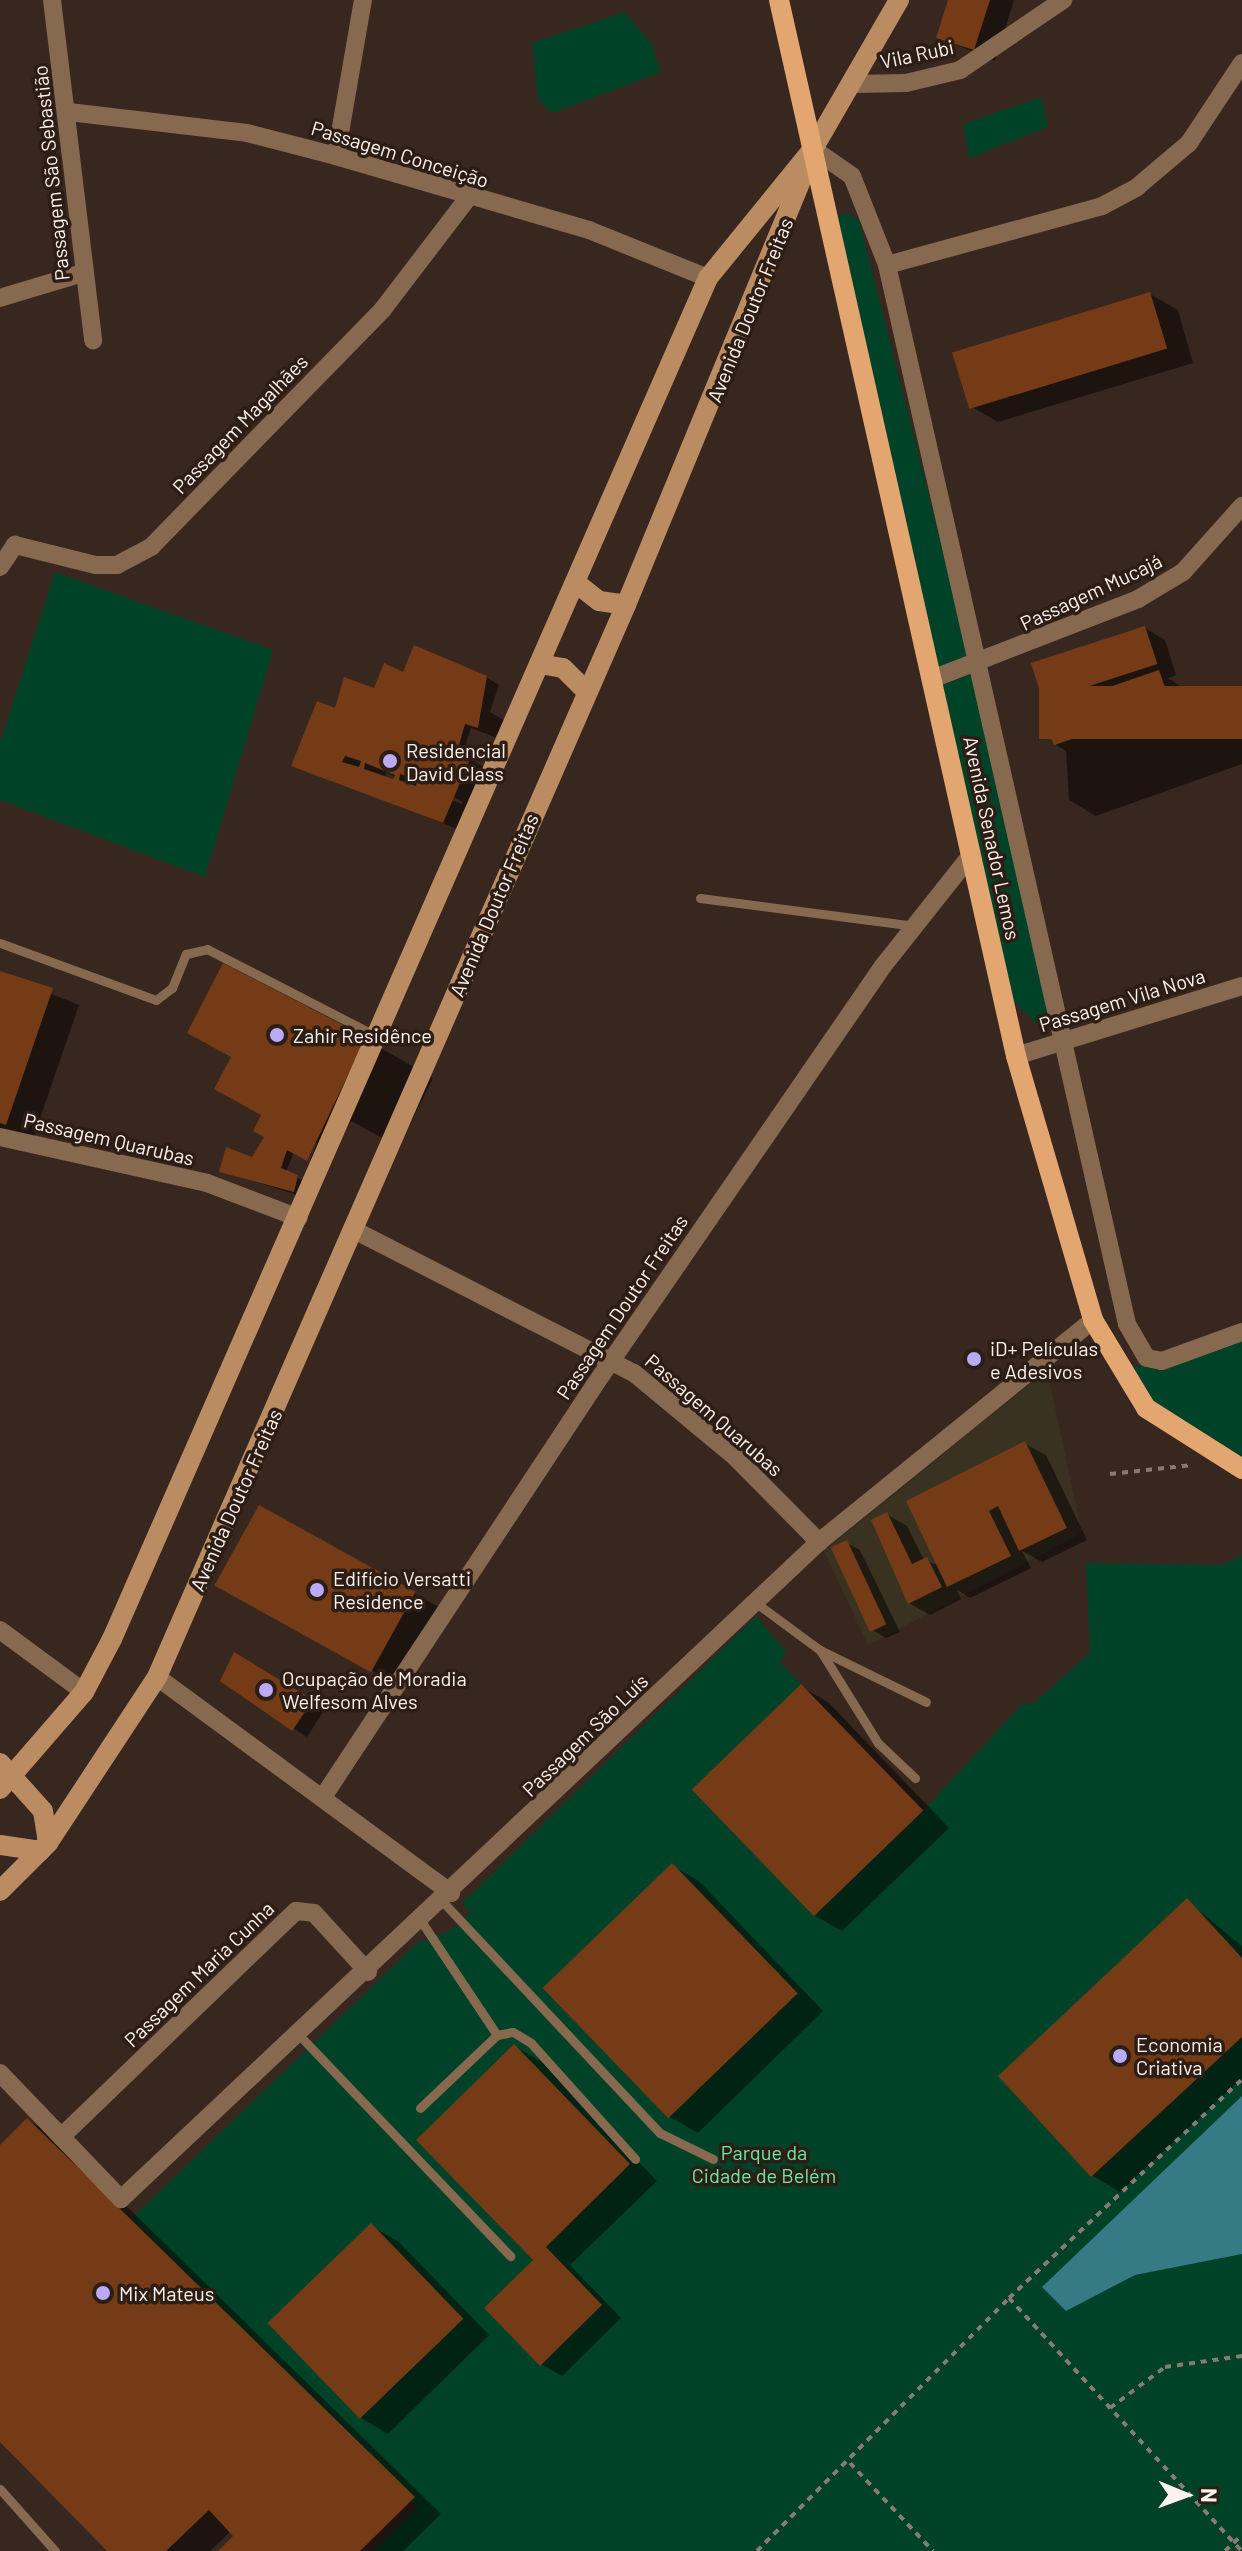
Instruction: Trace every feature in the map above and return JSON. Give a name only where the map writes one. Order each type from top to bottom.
[{"type":"main road","name":"Avenida Senador Lemos","points":[[779,0],[1016,1056],[1093,1320],[1146,1408],[1242,1469]]},
{"type":"main road","name":"Avenida Doutor Freitas","points":[[0,1789],[8,1769],[84,1692],[299,1218],[708,278],[813,149],[855,84],[899,0]]},
{"type":"main road","name":"Avenida Doutor Freitas","points":[[0,1891],[45,1847],[157,1677],[626,605],[813,149]]},
{"type":"main road","points":[[576,583],[599,601],[626,605]]},
{"type":"main road","points":[[540,664],[563,668],[587,692]]},
{"type":"main road","points":[[0,1845],[45,1847],[43,1811],[8,1769]]},
{"type":"street","name":"Passagem São Sebastião","points":[[52,0],[69,112],[83,273],[93,341]]},
{"type":"street","points":[[336,156],[363,0]]},
{"type":"street","name":"Vila Rubi","points":[[855,84],[906,83],[960,70],[1063,0]]},
{"type":"street","points":[[887,265],[1102,206],[1137,187],[1189,143],[1242,63]]},
{"type":"street","name":"Passagem Conceição","points":[[69,112],[247,133],[336,156],[468,198],[589,230],[708,278]]},
{"type":"street","name":"Avenida Senador Lemos","points":[[813,149],[852,176],[887,265],[1065,1041],[1105,1248],[1134,1343],[1147,1358],[1172,1358],[1242,1332]]},
{"type":"street","name":"Passagem Magalhães","points":[[0,567],[15,545],[96,565],[117,565],[152,546],[383,309],[468,198]]},
{"type":"street","points":[[0,298],[83,273]]},
{"type":"street","name":"Passagem Mucajá","points":[[932,679],[981,666],[1183,572],[1242,506]]},
{"type":"street","name":"Passagem Doutor Freitas","points":[[325,1794],[611,1361],[915,926],[971,855]]},
{"type":"street","name":"Passagem Vila Nova","points":[[1016,1056],[1242,986]]},
{"type":"street","name":"Passagem Quarubas","points":[[0,1137],[207,1183],[299,1218]]},
{"type":"street","name":"Passagem Quarubas","points":[[354,1230],[611,1361],[735,1457],[819,1542]]},
{"type":"street","name":"Passagem São Luís","points":[[61,2137],[121,2199],[368,1972],[819,1542],[1093,1320]]},
{"type":"street","points":[[0,1630],[84,1692]]},
{"type":"street","points":[[157,1677],[325,1794],[447,1897]]},
{"type":"street","name":"Passagem Maria Cunha","points":[[61,2137],[296,1911],[314,1913],[368,1972]]},
{"type":"street","points":[[0,2073],[61,2137]]},
{"type":"lane","points":[[700,898],[915,926]]},
{"type":"lane","points":[[0,943],[156,1000],[172,988],[186,954],[207,949],[378,1037]]},
{"type":"lane","points":[[756,1603],[820,1650],[926,1702]]},
{"type":"lane","points":[[820,1650],[878,1743],[915,1778]]},
{"type":"lane","points":[[447,1897],[660,2133],[713,2159]]},
{"type":"lane","points":[[421,1921],[497,2035]]},
{"type":"lane","points":[[420,2108],[497,2035],[513,2032],[531,2043],[635,2159]]},
{"type":"lane","points":[[299,2035],[510,2256]]},
{"type":"lane","points":[[0,2489],[55,2551]]},
{"type":"path","points":[[1110,1474],[1202,1464]]},
{"type":"path","points":[[757,2551],[850,2463],[1009,2298],[1242,2079]]},
{"type":"path","points":[[1009,2298],[1242,2551]]},
{"type":"path","points":[[1110,2408],[1165,2367],[1242,2356]]},
{"type":"path","points":[[850,2463],[933,2551]]},
{"type":"path","points":[[1225,2551],[1242,2535]]},
{"type":"shaded area","points":[[1047,1370],[1082,1533],[868,1645],[824,1551]]},
{"type":"green space","points":[[624,12],[651,43],[661,72],[553,113],[538,99],[532,43]]},
{"type":"green space","points":[[1041,97],[1048,127],[969,158],[963,124]]},
{"type":"green space","points":[[847,213],[859,220],[961,622],[1049,1017],[1036,1023],[1013,1001],[835,216]]},
{"type":"green space","points":[[55,572],[273,650],[205,877],[0,800],[0,742]]},
{"type":"green space","points":[[1242,1332],[1242,1469],[1159,1420],[1121,1371]]},
{"type":"green space","name":"Parque da Cidade de Belém","points":[[1242,1555],[1242,2551],[374,2551],[418,2507],[132,2218],[418,1942],[450,1931],[470,1913],[462,1903],[756,1616],[787,1653],[779,1661],[923,1811],[1022,1704],[1034,1703],[1090,1653],[1086,1563],[1221,1565]]},
{"type":"water","points":[[1242,2096],[1242,2254],[1135,2275],[1066,2311],[1042,2287]]},
{"type":"building","points":[[948,0],[990,0],[974,50],[936,38]]},
{"type":"building","points":[[1150,292],[1167,348],[969,409],[952,353]]},
{"type":"building","points":[[1145,626],[1157,664],[1043,701],[1031,663]]},
{"type":"building","points":[[414,645],[487,676],[478,728],[465,724],[457,752],[471,757],[443,823],[291,766],[317,701],[335,708],[344,677],[374,688],[384,663],[403,672]],"holes":[[[345,756],[361,761],[359,767],[342,762]],[[365,763],[395,775],[393,779],[364,769]],[[400,774],[417,780],[416,786],[399,780]]]},
{"type":"building","points":[[1159,670],[1171,705],[1054,745],[1042,710]]},
{"type":"building","points":[[1039,686],[1242,686],[1242,739],[1039,739]]},
{"type":"building","name":"Zahir Residênce","points":[[223,963],[366,1037],[307,1161],[287,1150],[281,1168],[298,1175],[294,1192],[219,1172],[226,1147],[252,1157],[264,1137],[253,1131],[261,1115],[214,1089],[231,1057],[187,1033]]},
{"type":"building","points":[[0,971],[53,988],[6,1125],[0,1123]]},
{"type":"building","points":[[1025,1441],[1067,1528],[1019,1551],[998,1506],[989,1511],[1011,1556],[947,1587],[906,1501]]},
{"type":"building","name":"Edifício Versatti Residence","points":[[259,1505],[416,1592],[371,1672],[214,1585]]},
{"type":"building","points":[[887,1512],[912,1564],[927,1557],[942,1587],[908,1604],[871,1520]]},
{"type":"building","points":[[847,1540],[886,1624],[870,1632],[831,1548]]},
{"type":"building","name":"Ocupação de Moradia Welfesom Alves","points":[[234,1652],[313,1700],[292,1731],[220,1681]]},
{"type":"building","points":[[801,1684],[923,1811],[814,1916],[692,1790]]},
{"type":"building","points":[[672,1863],[798,1993],[668,2118],[543,1988]]},
{"type":"building","name":"Economia Criativa","points":[[1187,1898],[1242,1958],[1242,2037],[1091,2177],[998,2076]]},
{"type":"building","points":[[514,2044],[630,2164],[546,2247],[602,2305],[540,2366],[484,2308],[533,2260],[416,2140]]},
{"type":"building","name":"Mix Mateus","points":[[27,2118],[415,2497],[360,2551],[218,2551],[233,2536],[209,2510],[166,2551],[107,2551],[0,2442],[0,2145]]},
{"type":"building","points":[[371,2223],[463,2319],[360,2419],[267,2323]]},
{"type":"place","name":"Residencial David Class","points":[[390,761]]},
{"type":"place","name":"Zahir Residênce","points":[[277,1035]]},
{"type":"place","name":"iD+ Películas e Adesivos","points":[[974,1359]]},
{"type":"place","name":"Edifício Versatti Residence","points":[[317,1590]]},
{"type":"place","name":"Ocupação de Moradia Welfesom Alves","points":[[266,1690]]},
{"type":"place","name":"Economia Criativa","points":[[1120,2056]]},
{"type":"place","name":"Mix Mateus","points":[[103,2293]]}]
